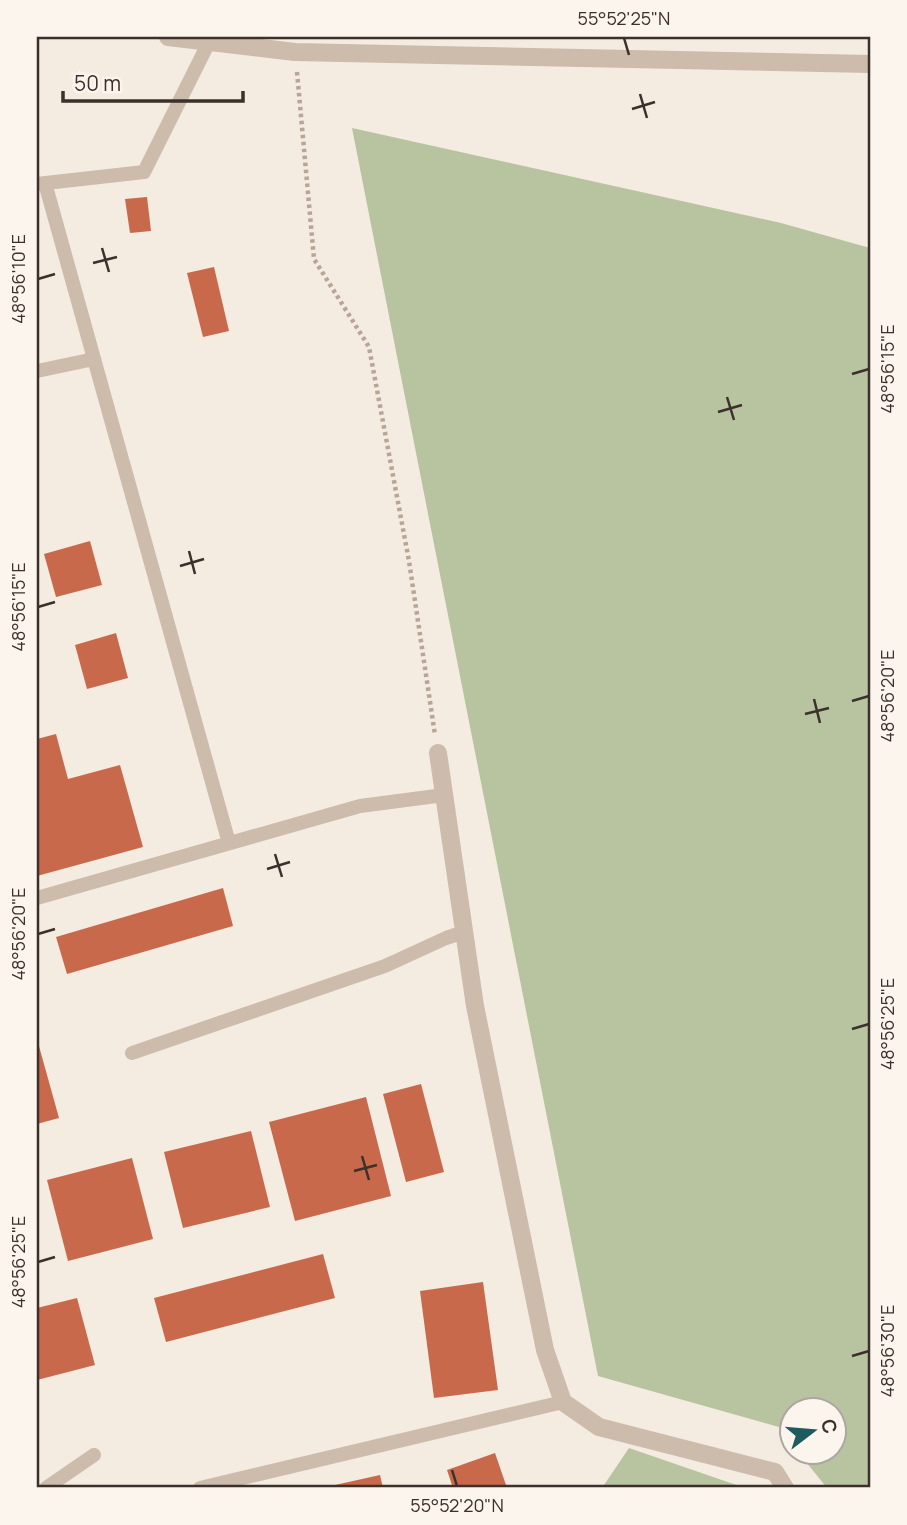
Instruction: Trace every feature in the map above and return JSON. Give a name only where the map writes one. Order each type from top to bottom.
[{"type":"street","points":[[168,37],[295,52],[870,64]]},
{"type":"street","points":[[438,753],[475,1006],[542,1337],[563,1402],[599,1427],[775,1472],[785,1488]]},
{"type":"lane","points":[[209,42],[144,172],[41,183],[94,359],[229,843]]},
{"type":"lane","points":[[37,371],[94,359]]},
{"type":"lane","points":[[37,898],[360,806],[444,795]]},
{"type":"lane","points":[[132,1053],[386,966],[464,932]]},
{"type":"lane","points":[[200,1488],[563,1402]]},
{"type":"lane","points":[[46,1488],[94,1455]]},
{"type":"path","points":[[295,52],[314,259],[369,347],[409,561],[438,753]]},
{"type":"green space","points":[[352,128],[781,223],[870,248],[870,1488],[827,1488],[809,1466],[848,1466],[848,1396],[778,1396],[778,1427],[598,1376]]},
{"type":"green space","points":[[629,1448],[745,1488],[602,1488]]},
{"type":"building","points":[[147,197],[151,231],[130,233],[125,199]]},
{"type":"building","points":[[214,267],[229,331],[203,337],[187,273]]},
{"type":"building","points":[[90,541],[102,585],[56,597],[44,554]]},
{"type":"building","points":[[116,633],[128,678],[87,689],[75,645]]},
{"type":"building","points":[[56,734],[68,779],[120,765],[143,847],[37,876],[37,739]]},
{"type":"building","points":[[223,888],[233,926],[67,974],[56,937]]},
{"type":"building","points":[[37,1039],[59,1118],[37,1124]]},
{"type":"building","points":[[421,1084],[444,1172],[406,1182],[383,1094]]},
{"type":"building","points":[[366,1097],[391,1196],[295,1221],[269,1122]]},
{"type":"building","points":[[251,1131],[270,1207],[183,1228],[164,1152]]},
{"type":"building","points":[[132,1158],[153,1239],[68,1261],[47,1180]]},
{"type":"building","points":[[323,1254],[335,1298],[166,1342],[154,1298]]},
{"type":"building","points":[[483,1282],[498,1390],[434,1398],[420,1291]]},
{"type":"building","points":[[77,1298],[95,1365],[37,1380],[37,1308]]},
{"type":"building","points":[[495,1453],[507,1488],[453,1488],[447,1470]]},
{"type":"building","points":[[380,1475],[383,1488],[326,1488],[326,1487]]}]
